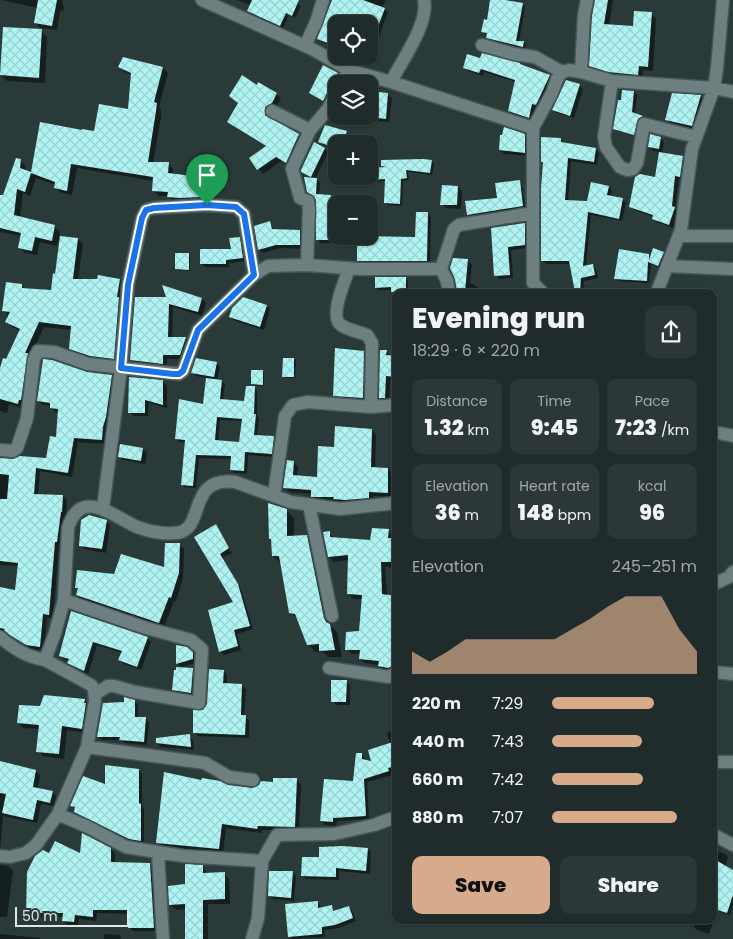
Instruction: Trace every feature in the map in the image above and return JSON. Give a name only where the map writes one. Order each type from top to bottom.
[{"type":"street","points":[[202,0],[305,46],[349,70],[533,128]]},
{"type":"street","points":[[305,46],[323,0]]},
{"type":"street","points":[[390,82],[421,26],[424,16],[424,0]]},
{"type":"street","points":[[580,72],[584,15],[587,0]]},
{"type":"street","points":[[658,289],[680,236],[689,163],[696,137],[714,88],[718,68],[722,0]]},
{"type":"street","points":[[482,45],[514,54],[535,57],[562,72]]},
{"type":"street","points":[[346,75],[349,70]]},
{"type":"street","points":[[539,289],[533,283],[533,128],[562,72],[569,70],[612,81],[714,88],[733,92]]},
{"type":"street","points":[[612,81],[604,137],[606,147],[620,167],[627,170],[633,169],[638,163],[644,124],[696,137]]},
{"type":"street","points":[[307,265],[308,201],[300,198],[292,170],[310,130],[328,109]]},
{"type":"street","points":[[272,111],[310,130]]},
{"type":"street","points":[[103,508],[121,368],[128,285],[142,218],[146,210],[207,205],[236,207],[244,214],[254,275]]},
{"type":"street","points":[[448,289],[441,269],[454,229],[458,225],[533,213]]},
{"type":"street","points":[[680,236],[733,236]]},
{"type":"street","points":[[0,450],[13,451],[17,448],[27,418],[34,359],[38,351],[54,352],[88,364],[179,374],[183,371],[198,330],[254,275],[268,266],[307,265],[349,269],[441,269]]},
{"type":"street","points":[[668,266],[733,269]]},
{"type":"street","points":[[349,269],[337,305],[338,321],[341,326],[367,335],[372,343],[371,407]]},
{"type":"street","points":[[274,496],[285,416],[292,405],[308,402],[371,407],[392,404]]},
{"type":"street","points":[[717,433],[733,436]]},
{"type":"street","points":[[45,660],[64,600],[68,528],[71,518],[77,511],[93,506],[103,508],[137,527],[176,533],[185,531],[192,524],[202,495],[209,487],[225,481],[235,482],[291,502],[310,505],[340,509],[392,503]]},
{"type":"street","points":[[310,505],[332,616]]},
{"type":"street","points":[[717,582],[733,572]]},
{"type":"street","points":[[64,600],[146,628],[191,640],[202,649],[199,703],[135,692],[114,686],[108,686],[95,694]]},
{"type":"street","points":[[0,637],[15,650],[45,660],[91,685],[95,694],[87,747],[58,814],[36,845],[26,853],[10,857],[0,856]]},
{"type":"street","points":[[329,668],[389,676],[392,675]]},
{"type":"street","points":[[717,672],[733,674]]},
{"type":"street","points":[[87,747],[204,763],[229,776],[253,780]]},
{"type":"street","points":[[717,762],[733,762]]},
{"type":"street","points":[[58,814],[90,828],[120,845],[183,856],[262,861]]},
{"type":"street","points":[[252,939],[258,918],[262,861],[277,835],[334,834],[374,825],[392,818]]},
{"type":"street","points":[[717,837],[733,845]]},
{"type":"street","points":[[158,853],[163,939]]},
{"type":"building","points":[[38,0],[57,0],[52,26],[34,23]]},
{"type":"building","points":[[252,0],[299,0],[292,16],[286,13],[280,26],[247,11]]},
{"type":"building","points":[[332,0],[363,0],[385,8],[378,27],[378,15],[328,15],[328,43],[317,39]]},
{"type":"building","points":[[490,0],[523,3],[516,41],[524,41],[523,47],[486,38],[487,33],[481,32],[484,19],[487,20]]},
{"type":"building","points":[[595,0],[608,0],[604,24],[633,26],[634,11],[652,12],[648,67],[639,66],[638,75],[608,72],[589,66],[592,16]]},
{"type":"building","points":[[3,27],[42,29],[39,78],[0,75]]},
{"type":"building","points":[[482,53],[520,63],[550,75],[536,105],[532,104],[529,118],[508,111],[515,80],[481,69],[479,73],[463,68],[467,54],[480,58]]},
{"type":"building","points":[[123,57],[163,67],[154,102],[157,103],[148,162],[169,162],[168,173],[209,178],[202,197],[167,197],[168,192],[152,191],[153,177],[71,164],[67,191],[54,188],[55,182],[31,173],[25,192],[17,189],[14,215],[55,225],[52,241],[35,237],[32,251],[18,248],[21,233],[0,228],[0,195],[3,195],[16,158],[21,159],[20,168],[31,172],[40,122],[94,131],[99,104],[128,109],[131,73],[118,67]]},
{"type":"building","points":[[323,65],[338,73],[337,75],[328,75],[328,91],[323,101],[309,93]]},
{"type":"building","points":[[242,75],[257,85],[258,82],[277,93],[272,103],[265,107],[265,115],[299,134],[286,163],[276,157],[257,170],[249,158],[266,146],[227,122],[238,103],[229,96]]},
{"type":"building","points":[[566,80],[580,84],[570,116],[552,110]]},
{"type":"building","points":[[622,90],[634,91],[632,112],[643,116],[638,119],[634,135],[613,129],[618,100],[621,100]]},
{"type":"building","points":[[378,92],[388,93],[386,119],[378,118]]},
{"type":"building","points":[[672,93],[701,95],[692,126],[665,120]]},
{"type":"building","points":[[325,125],[347,131],[346,135],[328,135],[328,145],[318,142]]},
{"type":"building","points":[[504,127],[525,134],[525,153],[499,150],[500,135],[502,135]]},
{"type":"building","points":[[650,134],[661,137],[659,149],[648,147]]},
{"type":"building","points":[[541,137],[561,138],[561,142],[596,148],[594,162],[568,158],[565,200],[587,201],[591,182],[609,186],[607,195],[623,198],[619,219],[588,212],[583,266],[593,264],[595,275],[581,278],[580,289],[574,289],[569,261],[541,261],[543,162],[541,162]]},
{"type":"building","points":[[314,142],[325,148],[311,177],[301,172],[301,170]]},
{"type":"building","points":[[659,152],[683,156],[680,177],[675,176],[672,206],[675,207],[669,225],[652,219],[653,215],[629,207],[635,177],[640,174],[655,177]]},
{"type":"building","points":[[381,160],[432,160],[430,173],[406,170],[407,178],[401,179],[400,204],[384,203],[385,179],[378,179],[378,167],[386,167],[381,166]]},
{"type":"building","points":[[304,177],[317,178],[316,194],[331,195],[328,195],[328,240],[316,240],[316,200],[314,196],[307,192]]},
{"type":"building","points":[[520,180],[523,206],[467,215],[465,201],[497,198],[495,183]]},
{"type":"building","points":[[442,185],[458,186],[457,205],[440,205]]},
{"type":"building","points":[[416,212],[428,212],[427,261],[357,261],[357,245],[378,245],[378,236],[415,237]]},
{"type":"building","points":[[270,221],[272,229],[300,230],[300,245],[276,245],[258,250],[254,226]]},
{"type":"building","points":[[525,223],[525,245],[508,247],[510,275],[494,276],[491,228]]},
{"type":"building","points":[[60,236],[78,238],[73,279],[97,279],[98,275],[120,279],[117,297],[119,297],[114,359],[90,356],[69,349],[71,326],[39,322],[25,353],[28,353],[21,400],[19,400],[18,404],[0,399],[0,368],[3,358],[6,359],[20,329],[5,322],[10,312],[2,311],[6,282],[22,284],[22,288],[51,290]]},
{"type":"building","points":[[240,237],[243,258],[226,260],[226,264],[200,264],[200,249],[231,249],[229,238]]},
{"type":"building","points":[[653,248],[664,252],[658,266],[648,262],[647,281],[614,279],[619,249],[649,254],[649,260]]},
{"type":"building","points":[[175,253],[189,253],[189,270],[175,269]]},
{"type":"building","points":[[453,258],[468,259],[465,289],[457,289],[455,279],[450,268]]},
{"type":"building","points":[[375,277],[406,277],[406,289],[392,289],[391,292],[391,287],[375,288]]},
{"type":"building","points":[[162,285],[202,298],[198,312],[169,304],[168,337],[186,337],[180,355],[163,355],[163,364],[130,360],[135,297],[166,297]]},
{"type":"building","points":[[243,297],[267,305],[260,327],[229,317],[232,308]]},
{"type":"building","points":[[335,348],[364,351],[363,398],[333,396]]},
{"type":"building","points":[[380,350],[387,350],[386,355],[392,356],[392,377],[386,376],[385,398],[379,398]]},
{"type":"building","points":[[196,358],[217,362],[214,377],[191,373]]},
{"type":"building","points":[[283,358],[294,358],[294,377],[282,377]]},
{"type":"building","points":[[43,359],[52,360],[87,372],[112,375],[102,440],[74,438],[68,473],[36,468],[34,494],[63,495],[57,542],[55,542],[49,615],[43,614],[40,647],[26,645],[10,635],[5,629],[0,628],[0,587],[15,590],[18,563],[0,561],[0,499],[7,499],[9,475],[0,474],[0,458],[13,459],[20,456],[46,458],[50,436],[56,437],[58,409],[50,408],[50,403],[37,401]]},
{"type":"building","points":[[251,370],[263,370],[263,385],[251,384]]},
{"type":"building","points":[[129,377],[163,380],[163,405],[145,400],[145,413],[128,413]]},
{"type":"building","points":[[206,378],[222,380],[220,399],[244,401],[246,386],[255,386],[254,414],[256,414],[254,435],[274,436],[272,454],[245,452],[244,471],[230,470],[231,456],[196,455],[193,486],[181,485],[185,440],[175,439],[179,399],[203,404]],"holes":[[[217,417],[242,419],[239,442],[215,440]]]},
{"type":"building","points":[[335,426],[372,429],[371,467],[388,468],[388,493],[369,492],[369,498],[345,500],[333,499],[334,497],[311,497],[311,490],[283,488],[287,460],[294,461],[293,475],[317,477],[318,446],[334,447]]},
{"type":"building","points":[[120,444],[143,448],[141,461],[118,457]]},
{"type":"building","points":[[268,503],[287,509],[287,536],[307,535],[324,618],[330,624],[335,650],[319,651],[319,644],[307,645],[295,614],[289,613],[279,556],[272,556],[271,539],[269,539]]},
{"type":"building","points":[[89,515],[107,520],[102,549],[79,546],[81,520]]},
{"type":"building","points":[[216,524],[229,548],[220,554],[238,584],[250,626],[234,630],[238,646],[219,652],[208,610],[233,602],[194,537]]},
{"type":"building","points":[[372,528],[389,529],[388,538],[392,538],[392,562],[381,562],[382,594],[392,595],[392,666],[388,668],[378,666],[379,661],[359,659],[360,650],[345,650],[346,632],[359,631],[362,595],[347,594],[348,555],[328,557],[323,532],[330,531],[330,537],[370,540]]},
{"type":"building","points":[[165,543],[180,543],[179,573],[171,598],[169,597],[159,623],[76,595],[78,588],[75,588],[77,570],[114,574],[121,554],[164,567]]},
{"type":"building","points":[[71,611],[148,637],[137,667],[118,660],[122,651],[93,642],[84,671],[67,663],[69,659],[59,656]]},
{"type":"building","points":[[176,645],[187,647],[193,652],[193,659],[176,664]]},
{"type":"building","points":[[176,667],[193,668],[191,693],[172,690]]},
{"type":"building","points":[[209,669],[224,670],[223,683],[242,684],[241,715],[246,715],[245,735],[193,733],[193,710],[203,710],[207,704]]},
{"type":"building","points":[[331,680],[347,680],[346,702],[331,702]]},
{"type":"building","points":[[44,695],[85,699],[82,729],[62,726],[59,754],[36,752],[39,725],[17,723],[19,705],[40,706]]},
{"type":"building","points":[[124,697],[135,700],[135,717],[146,717],[144,742],[119,740],[120,737],[97,737],[103,703],[124,702]]},
{"type":"building","points":[[190,734],[191,747],[156,743],[156,738]]},
{"type":"building","points":[[392,742],[392,767],[388,768],[389,771],[364,779],[366,816],[333,818],[333,822],[320,821],[324,779],[353,781],[356,753],[362,753],[362,759],[371,761],[368,750]]},
{"type":"building","points":[[0,761],[36,770],[33,787],[53,791],[50,803],[37,800],[33,820],[2,813],[6,794],[0,793]]},
{"type":"building","points":[[105,765],[139,769],[141,841],[129,839],[74,812],[75,807],[70,806],[83,776],[105,784]]},
{"type":"building","points":[[164,772],[252,788],[259,785],[261,781],[273,782],[273,778],[297,778],[295,827],[258,826],[257,829],[222,824],[219,849],[156,843]]},
{"type":"building","points":[[82,833],[111,848],[111,862],[150,863],[154,928],[128,928],[128,910],[93,910],[93,917],[75,915],[74,922],[62,921],[63,913],[26,913],[27,872],[35,856],[43,850],[49,853],[55,841],[80,853]]},
{"type":"building","points":[[319,847],[368,848],[366,871],[336,868],[336,877],[301,876],[302,857],[319,857]]},
{"type":"building","points":[[717,861],[733,870],[733,895],[727,913],[717,910]]},
{"type":"building","points":[[185,864],[203,865],[203,873],[225,872],[225,899],[203,900],[203,939],[185,939],[185,904],[169,905],[168,886],[185,884]]},
{"type":"building","points":[[269,871],[293,871],[291,898],[268,896]]},
{"type":"building","points":[[318,901],[318,908],[332,905],[333,911],[349,906],[353,918],[335,925],[322,927],[322,934],[288,937],[285,904]]},
{"type":"route","points":[[207,205],[236,207],[244,214],[254,275],[246,285],[198,330],[183,371],[179,374],[121,368],[128,285],[142,218],[146,210],[207,205]]}]
